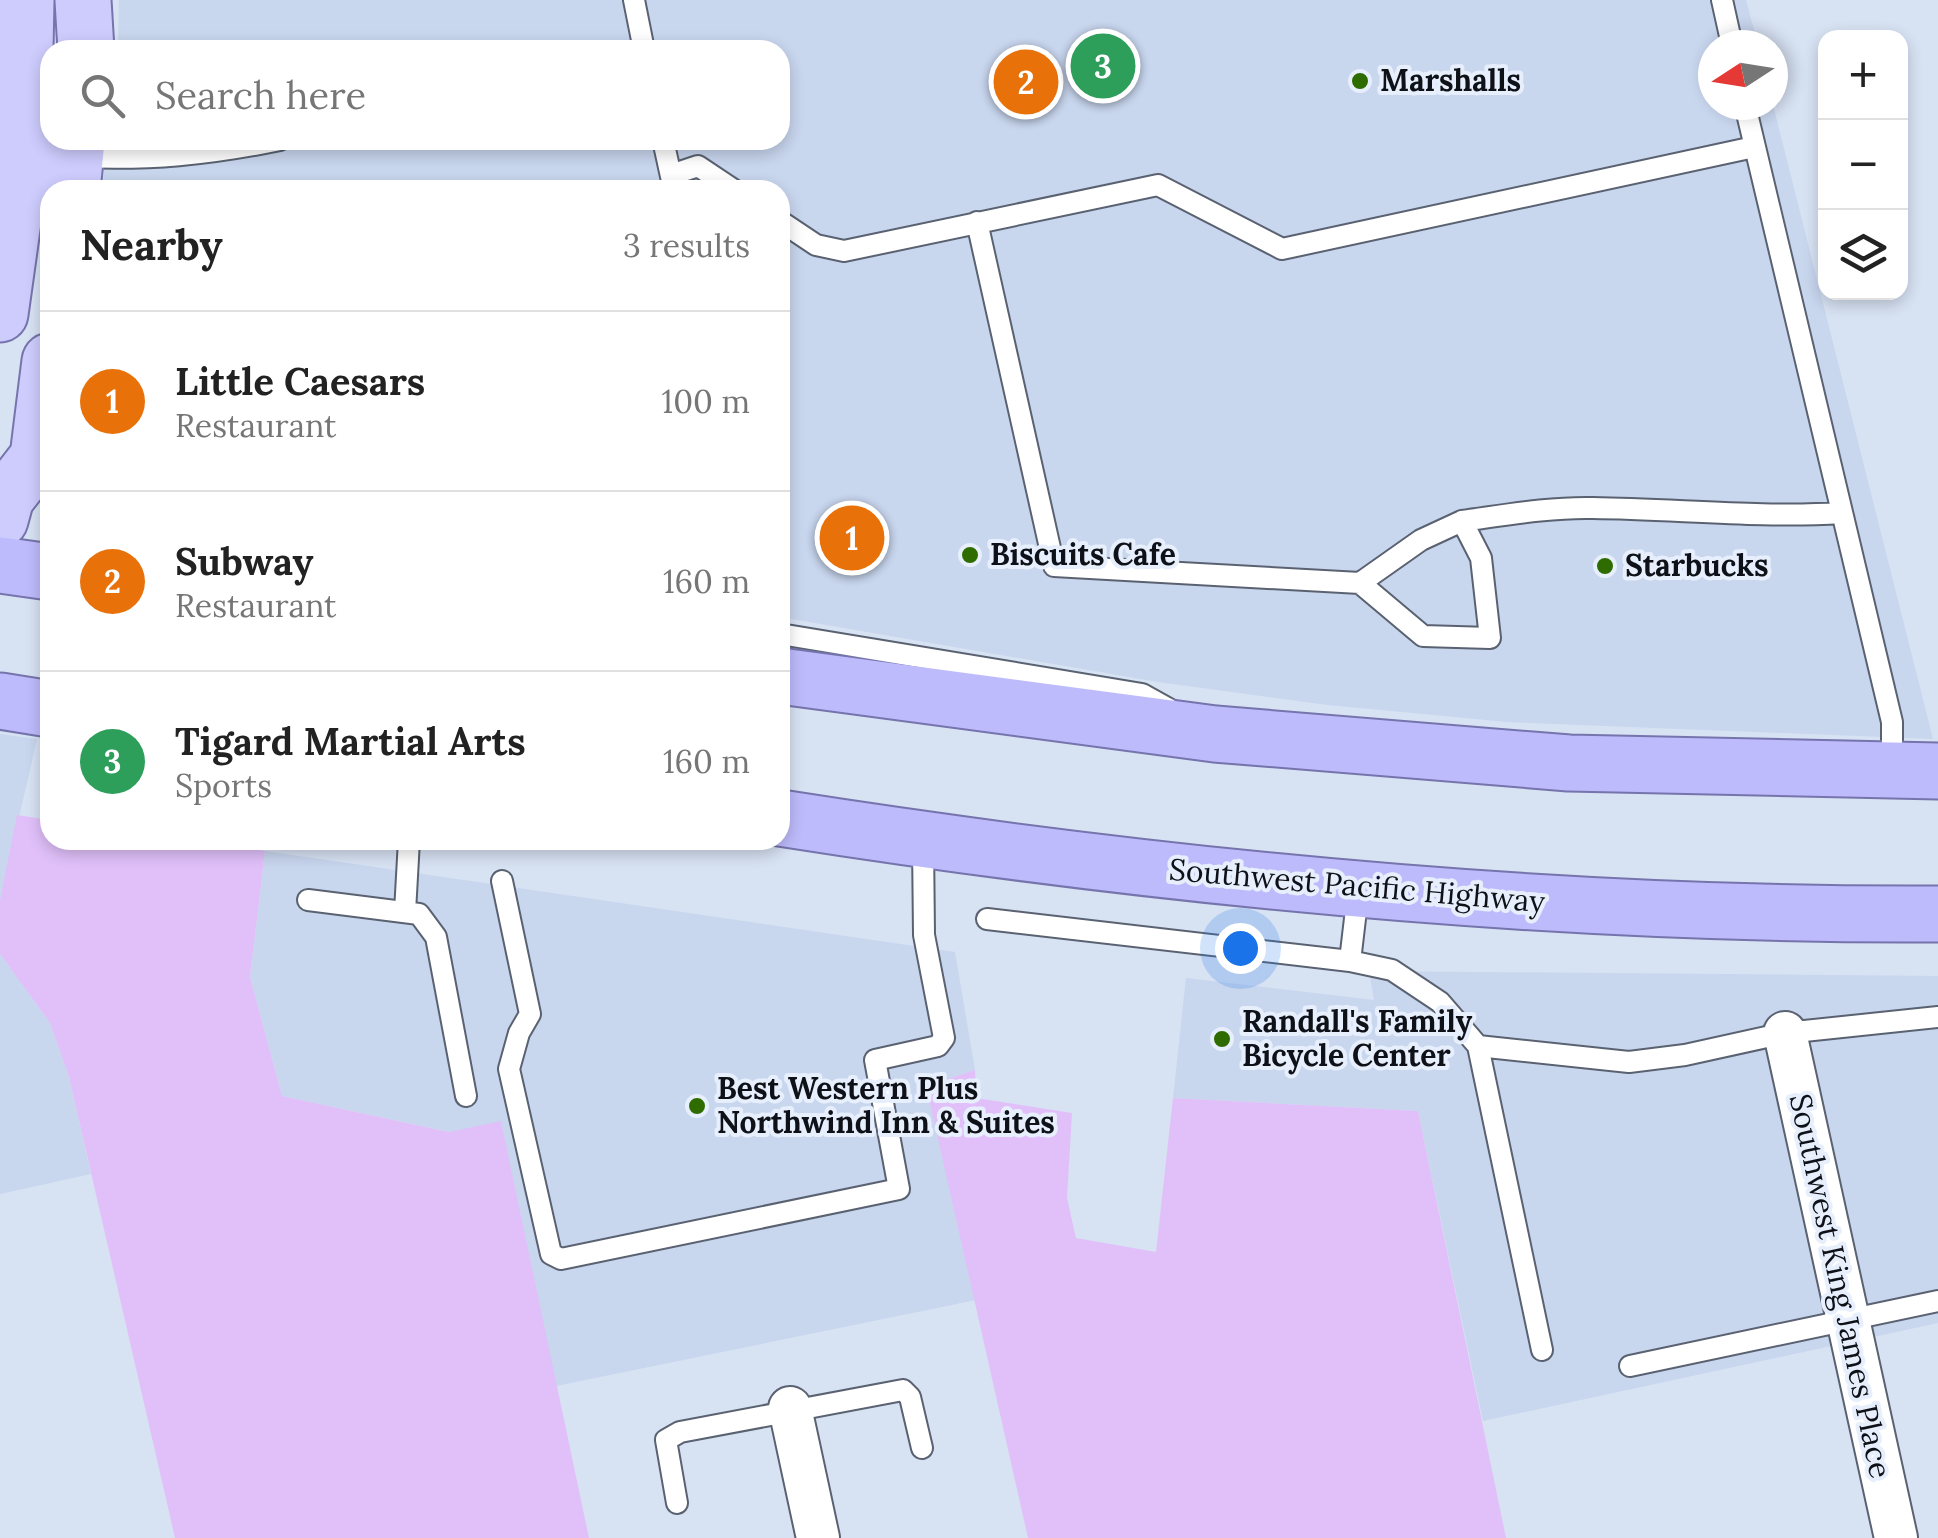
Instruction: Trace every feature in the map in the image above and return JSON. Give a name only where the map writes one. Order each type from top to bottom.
[{"type":"highway","points":[[0,565],[40,571]]},
{"type":"highway","points":[[790,677],[1215,734],[1569,763],[1915,771]]},
{"type":"highway","points":[[0,701],[40,707]]},
{"type":"highway","name":"Southwest Pacific Highway","points":[[790,820],[924,840],[1359,890],[1657,910],[1938,914]]},
{"type":"main road","points":[[0,314],[7,212],[24,150],[26,0]]},
{"type":"main road","points":[[83,0],[85,40]]},
{"type":"main road","points":[[2,501],[38,457],[40,441]]},
{"type":"street","name":"Southwest King James Place","points":[[1786,1033],[1896,1538]]},
{"type":"street","points":[[790,1408],[818,1538]]},
{"type":"lane","points":[[634,0],[642,40]]},
{"type":"lane","points":[[1722,0],[1729,30]]},
{"type":"lane","points":[[1748,120],[1892,722],[1915,771]]},
{"type":"lane","points":[[790,228],[816,245],[844,251],[1158,184],[1282,250],[1754,146]]},
{"type":"lane","points":[[75,162],[200,157],[233,150]]},
{"type":"lane","points":[[666,150],[672,180]]},
{"type":"lane","points":[[675,180],[698,166],[719,180]]},
{"type":"lane","points":[[977,222],[1054,566],[1360,583],[1423,636],[1490,638],[1481,558],[1462,521]]},
{"type":"lane","points":[[1360,583],[1420,540],[1462,521],[1540,509],[1747,516],[1842,513]]},
{"type":"lane","points":[[790,636],[1142,694],[1215,734]]},
{"type":"lane","points":[[502,880],[530,1014],[511,1055],[510,1070],[550,1254],[562,1259],[899,1189],[875,1060],[938,1046],[944,1038],[924,935],[924,840]]},
{"type":"lane","points":[[405,912],[408,850]]},
{"type":"lane","points":[[1350,960],[1359,890]]},
{"type":"lane","points":[[308,900],[419,914],[436,937],[466,1096]]},
{"type":"lane","points":[[987,919],[1350,960],[1392,970],[1440,1002],[1478,1046],[1542,1350]]},
{"type":"lane","points":[[1478,1046],[1629,1062],[1685,1056],[1786,1033],[1938,1018]]},
{"type":"lane","points":[[1630,1366],[1938,1301]]},
{"type":"lane","points":[[677,1503],[666,1451],[672,1436],[790,1408],[903,1390],[910,1397],[922,1448]]},
{"type":"shaded area","points":[[119,0],[1746,0],[1754,30],[1698,30],[1698,120],[1777,120],[1818,283],[1818,300],[1822,300],[1933,739],[1507,722],[1328,705],[1158,682],[790,619],[790,180],[103,180],[107,150],[790,150],[790,40],[118,40]]},
{"type":"shaded area","points":[[0,734],[37,739],[0,900]]},
{"type":"shaded area","points":[[17,815],[40,818],[40,850],[265,851],[250,977],[282,1096],[449,1132],[501,1121],[589,1538],[175,1538],[69,1077],[50,1023],[0,954],[0,900]]},
{"type":"shaded area","points":[[265,851],[955,952],[975,1070],[926,1086],[976,1300],[556,1386],[501,1122],[450,1132],[282,1096],[250,977]]},
{"type":"shaded area","points":[[0,954],[50,1023],[69,1077],[91,1174],[0,1194]]},
{"type":"shaded area","points":[[1369,971],[1938,976],[1938,1323],[1483,1421],[1418,1111],[1173,1098],[1186,978],[1374,1000]]},
{"type":"shaded area","points":[[975,1070],[976,1098],[1072,1113],[1067,1198],[1076,1238],[1156,1252],[1173,1098],[1418,1111],[1506,1538],[1028,1538],[926,1086]]},
{"type":"place","name":"Tigard Martial Arts","points":[[1103,66]]},
{"type":"place","name":"Marshalls","points":[[1360,81]]},
{"type":"place","name":"Subway","points":[[1026,82]]},
{"type":"place","name":"Little Caesars","points":[[852,538]]},
{"type":"place","name":"Biscuits Cafe","points":[[970,555]]},
{"type":"place","name":"Starbucks","points":[[1605,566]]},
{"type":"place","name":"Randall's Family Bicycle Center","points":[[1222,1039]]},
{"type":"place","name":"Best Western Plus Northwind Inn & Suites","points":[[697,1106]]}]
